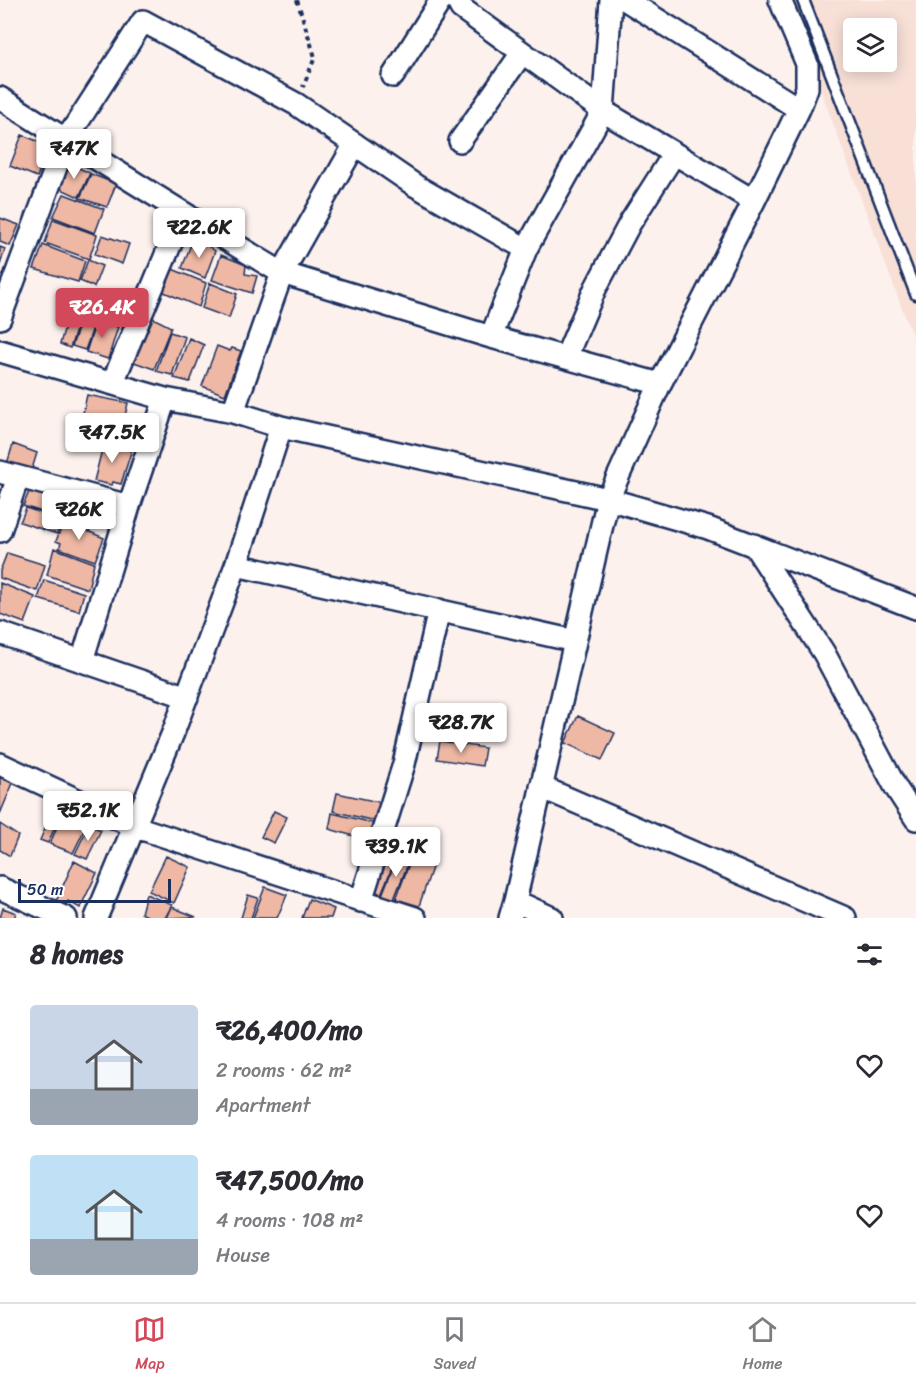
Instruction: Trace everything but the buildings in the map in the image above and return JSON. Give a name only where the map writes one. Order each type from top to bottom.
[{"type":"street","points":[[393,76],[441,0]]},
{"type":"street","points":[[457,0],[461,8],[603,111],[754,201]]},
{"type":"street","points":[[491,337],[526,249],[603,111],[610,0]]},
{"type":"street","points":[[626,0],[799,109]]},
{"type":"street","points":[[552,918],[513,910],[608,499],[660,384],[754,201],[807,88],[807,64],[780,0]]},
{"type":"street","points":[[0,318],[66,140],[143,21],[296,104],[416,186],[526,249]]},
{"type":"street","points":[[460,141],[522,53]]},
{"type":"street","points":[[0,98],[155,194],[183,214],[282,273],[491,337],[660,384]]},
{"type":"street","points":[[233,412],[282,273],[355,144]]},
{"type":"street","points":[[566,357],[596,289],[630,224],[674,154]]},
{"type":"street","points":[[113,382],[183,214]]},
{"type":"street","points":[[0,351],[165,399],[233,412],[281,427],[608,499],[708,528],[916,608]]},
{"type":"street","points":[[82,660],[129,506],[165,399]]},
{"type":"street","points":[[96,918],[187,697],[236,565],[281,427]]},
{"type":"street","points":[[0,531],[9,475],[129,506]]},
{"type":"street","points":[[754,545],[824,653],[896,788],[916,819]]},
{"type":"street","points":[[236,565],[575,640]]},
{"type":"street","points":[[361,901],[404,764],[439,610]]},
{"type":"street","points":[[0,633],[187,697]]},
{"type":"street","points":[[0,764],[133,826],[415,918]]},
{"type":"street","points":[[541,787],[833,916]]},
{"type":"street","points":[[0,888],[66,918]]},
{"type":"lane","points":[[803,0],[916,294]]},
{"type":"path","points":[[296,104],[315,57],[297,0]]},
{"type":"shaded area","points":[[787,0],[916,0],[916,346]]}]
